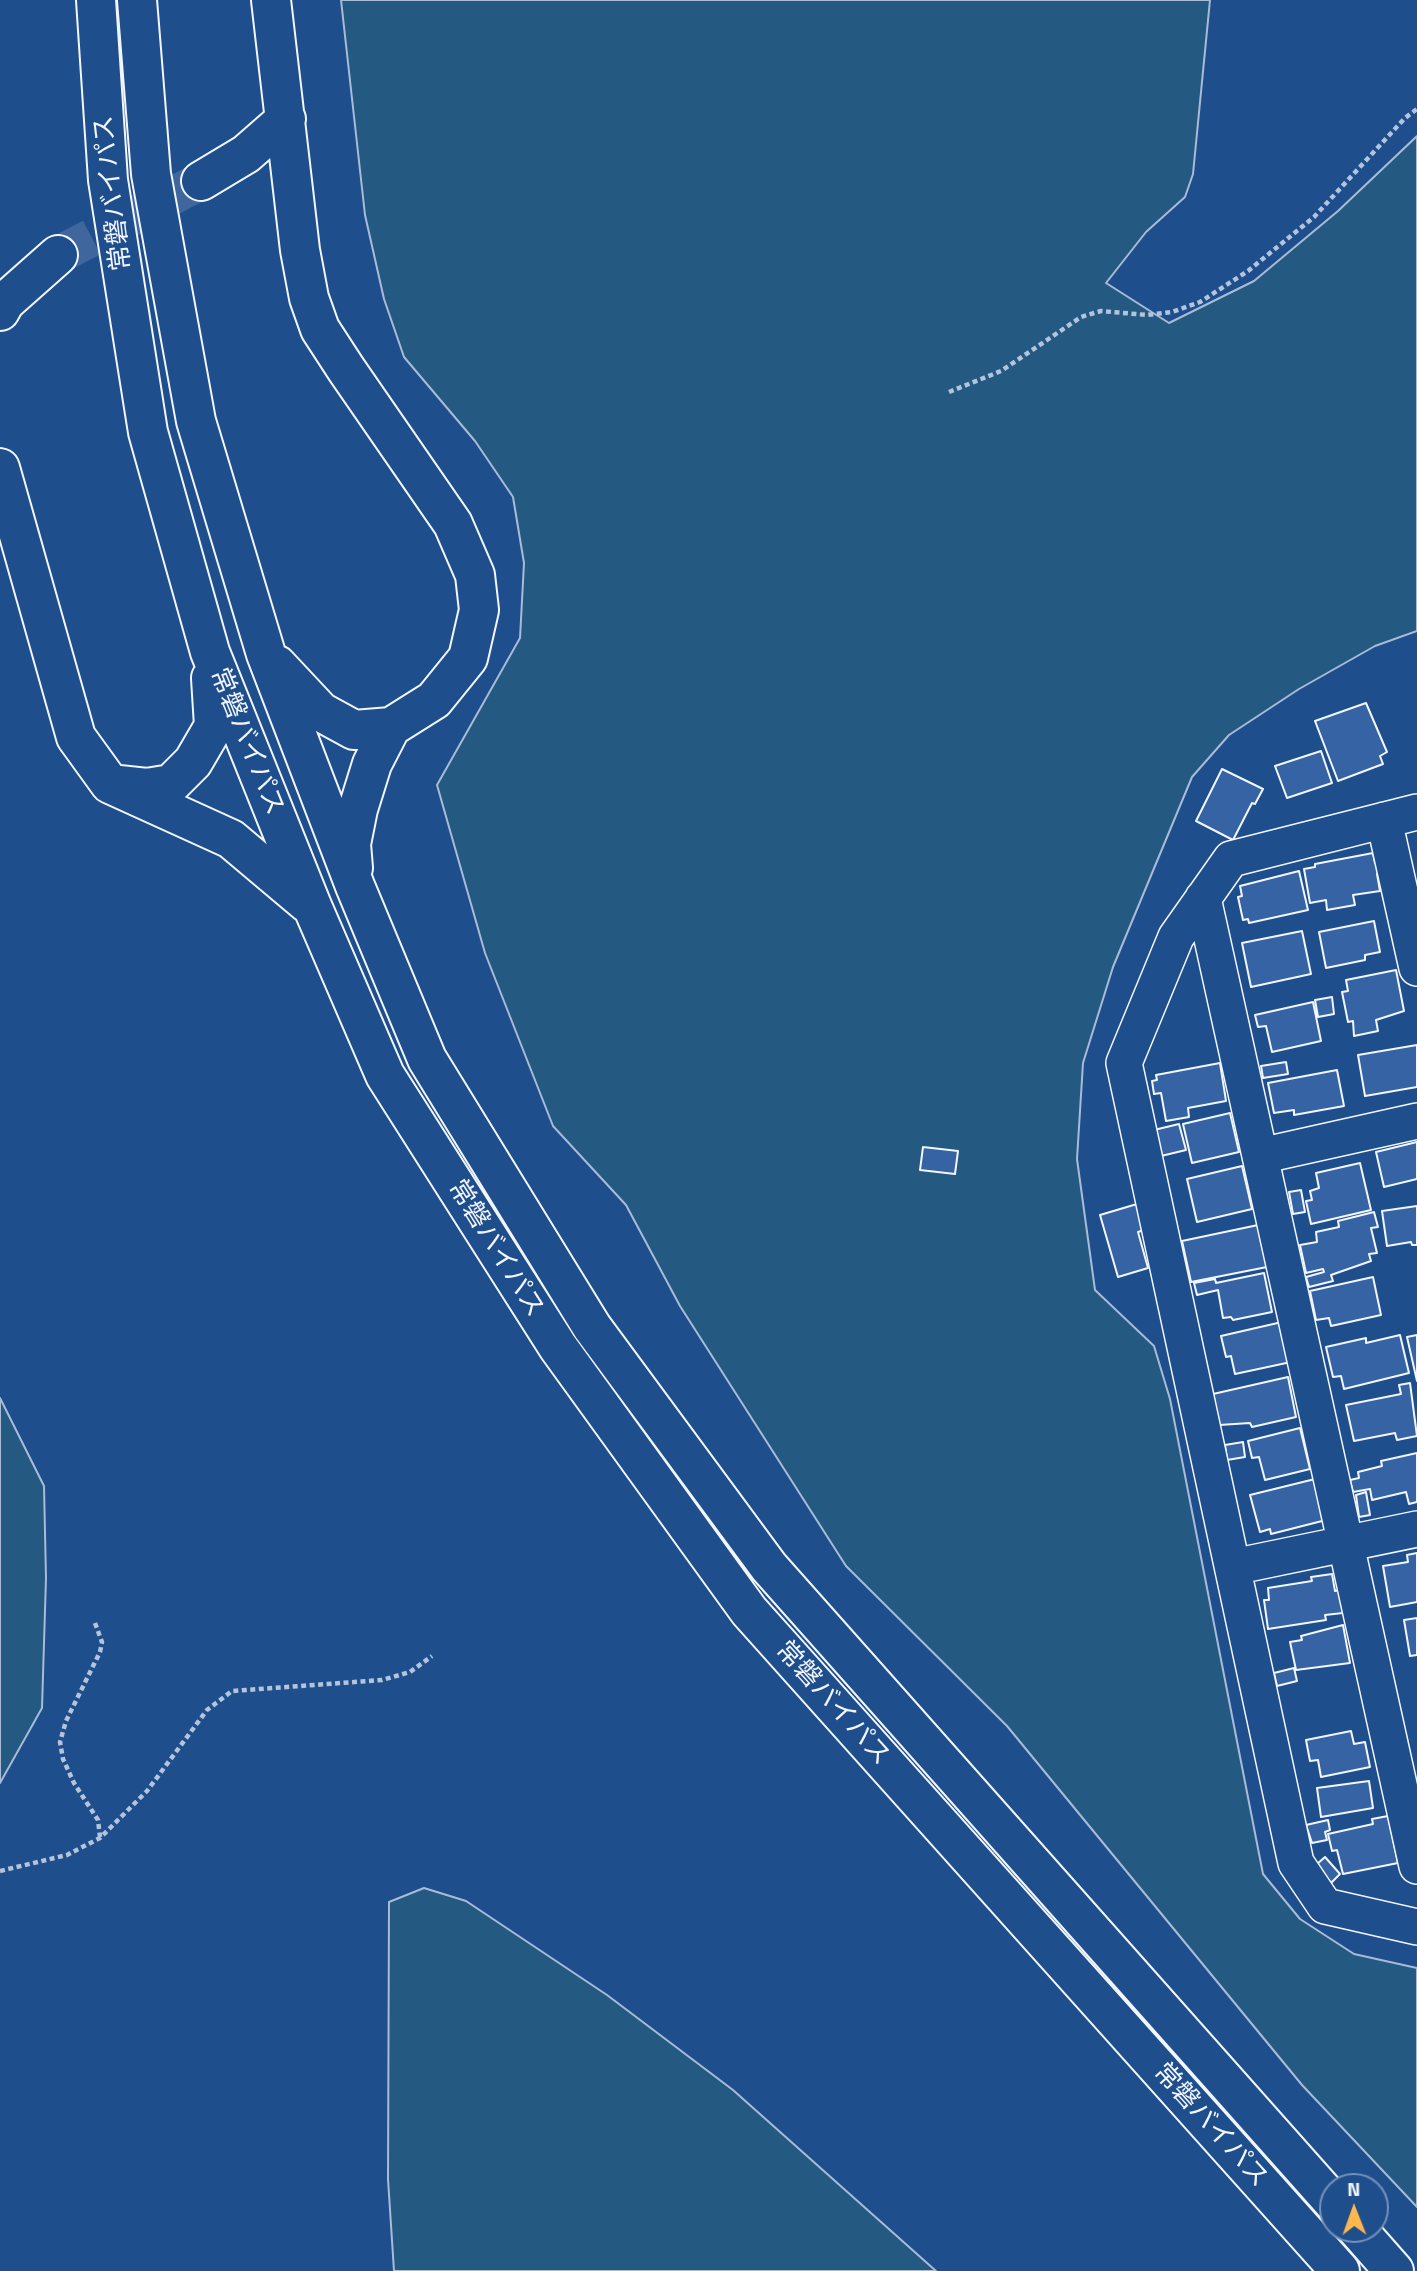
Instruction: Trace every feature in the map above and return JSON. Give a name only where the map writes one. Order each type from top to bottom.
[{"type":"highway","name":"常磐バイパス","points":[[96,0],[108,180],[148,432],[210,652],[312,906],[385,1075],[558,1347],[749,1611],[1340,2271]]},
{"type":"highway","name":"常磐バイパス","points":[[137,0],[151,174],[196,421],[266,654],[355,886],[426,1059],[592,1328],[769,1567],[1319,2187]]},
{"type":"highway","points":[[266,654],[321,712],[354,730],[391,727],[434,700],[468,658],[479,610],[475,575],[453,524],[320,329],[309,298],[300,250],[271,0]]},
{"type":"highway","points":[[201,181],[246,154],[286,119]]},
{"type":"highway","points":[[0,311],[5,302],[58,255]]},
{"type":"highway","points":[[0,468],[76,737],[110,784],[231,839],[312,906]]},
{"type":"highway","points":[[110,784],[147,788],[171,783],[193,762],[214,726],[210,652]]},
{"type":"highway","points":[[355,886],[351,844],[358,808],[372,764],[391,727]]},
{"type":"highway","points":[[1369,2243],[1394,2271]]},
{"type":"street","points":[[1417,968],[1401,816],[1231,859],[1176,937],[1124,1063],[1296,1863],[1325,1906],[1417,1927]]},
{"type":"street","points":[[1203,898],[1417,1866]]},
{"type":"street","points":[[1260,1156],[1417,1121]]},
{"type":"street","points":[[1233,1567],[1417,1529]]},
{"type":"path","points":[[949,391],[1001,371],[1081,317],[1101,311],[1147,315],[1172,312],[1200,302],[1248,271],[1314,217],[1405,118],[1417,109]]},
{"type":"path","points":[[95,1623],[102,1642],[100,1652],[66,1721],[60,1742],[63,1759],[74,1783],[98,1820],[100,1838]]},
{"type":"path","points":[[0,1871],[67,1855],[100,1838],[147,1790],[186,1736],[222,1697],[241,1690],[342,1686],[399,1677],[432,1656]]},
{"type":"shaded area","points":[[341,0],[1210,0],[1193,174],[1185,197],[1146,232],[1106,283],[1169,323],[1254,281],[1338,211],[1417,136],[1417,631],[1375,646],[1299,689],[1229,735],[1192,777],[1113,967],[1083,1063],[1077,1159],[1095,1290],[1154,1346],[1170,1399],[1263,1874],[1300,1919],[1354,1954],[1417,1968],[1417,2207],[1389,2177],[1389,2173],[1385,2173],[1302,2085],[1007,1726],[846,1566],[680,1306],[626,1205],[553,1126],[485,953],[437,785],[520,638],[524,563],[513,497],[475,441],[404,357],[384,299],[365,215]]},
{"type":"shaded area","points":[[0,1398],[44,1486],[46,1578],[42,1708],[0,1783]]},
{"type":"shaded area","points":[[424,1888],[466,1901],[607,1995],[733,2090],[936,2271],[394,2271],[388,2179],[389,1902]]},
{"type":"building","points":[[1366,703],[1387,752],[1380,756],[1383,764],[1338,781],[1315,721]]},
{"type":"building","points":[[1321,751],[1332,783],[1287,798],[1275,766]]},
{"type":"building","points":[[1222,769],[1263,789],[1255,804],[1252,803],[1233,840],[1196,821]]},
{"type":"building","points":[[1373,853],[1375,863],[1381,861],[1383,874],[1377,874],[1380,891],[1353,895],[1355,905],[1327,910],[1326,900],[1310,903],[1304,869],[1315,867],[1315,864]]},
{"type":"building","points":[[1299,871],[1308,910],[1249,923],[1248,919],[1243,920],[1238,897],[1242,896],[1240,886]]},
{"type":"building","points":[[1374,921],[1380,952],[1365,955],[1365,960],[1326,968],[1319,932]]},
{"type":"building","points":[[1302,931],[1311,974],[1251,987],[1242,943]]},
{"type":"building","points":[[1396,970],[1404,1011],[1376,1020],[1378,1031],[1354,1036],[1353,1021],[1348,1022],[1342,992],[1348,991],[1346,980]]},
{"type":"building","points":[[1332,997],[1334,1014],[1318,1017],[1315,1000]]},
{"type":"building","points":[[1313,1002],[1321,1041],[1272,1052],[1266,1026],[1258,1027],[1255,1015]]},
{"type":"building","points":[[1417,1045],[1417,1087],[1365,1096],[1358,1055]]},
{"type":"building","points":[[1286,1062],[1288,1074],[1263,1078],[1261,1066]]},
{"type":"building","points":[[1220,1063],[1226,1101],[1188,1108],[1189,1117],[1166,1121],[1161,1093],[1154,1094],[1152,1081],[1157,1080],[1156,1075]]},
{"type":"building","points":[[1337,1070],[1344,1106],[1294,1115],[1294,1110],[1274,1113],[1268,1083]]},
{"type":"building","points":[[1230,1113],[1239,1152],[1192,1163],[1183,1124]]},
{"type":"building","points":[[1179,1124],[1186,1150],[1161,1156],[1154,1130]]},
{"type":"building","points":[[1417,1142],[1417,1179],[1384,1187],[1376,1152]]},
{"type":"building","points":[[923,1147],[958,1151],[955,1174],[920,1170]]},
{"type":"building","points":[[1360,1163],[1371,1210],[1311,1224],[1306,1201],[1312,1200],[1310,1191],[1319,1188],[1316,1173]]},
{"type":"building","points":[[1242,1166],[1252,1209],[1197,1222],[1187,1179]]},
{"type":"building","points":[[1301,1190],[1305,1212],[1293,1214],[1289,1192]]},
{"type":"building","points":[[1137,1204],[1144,1230],[1138,1232],[1148,1268],[1118,1277],[1100,1215]]},
{"type":"building","points":[[1417,1206],[1417,1245],[1412,1245],[1411,1242],[1387,1246],[1382,1211]]},
{"type":"building","points":[[1374,1212],[1378,1227],[1371,1228],[1377,1253],[1369,1254],[1371,1261],[1331,1275],[1333,1281],[1309,1287],[1306,1277],[1324,1272],[1323,1269],[1306,1273],[1300,1245],[1317,1242],[1316,1232],[1339,1227],[1338,1221]]},
{"type":"building","points":[[1258,1225],[1267,1267],[1191,1282],[1182,1241]]},
{"type":"building","points":[[1264,1273],[1272,1312],[1233,1320],[1231,1317],[1223,1318],[1218,1290],[1197,1295],[1194,1283],[1215,1279],[1216,1283]]},
{"type":"building","points":[[1373,1277],[1381,1315],[1331,1326],[1329,1318],[1316,1320],[1310,1291]]},
{"type":"building","points":[[1282,1322],[1291,1362],[1235,1374],[1231,1356],[1226,1357],[1221,1336]]},
{"type":"building","points":[[1400,1335],[1409,1373],[1344,1389],[1341,1376],[1333,1377],[1326,1347],[1366,1338],[1366,1343]]},
{"type":"building","points":[[1417,1335],[1417,1381],[1407,1337]]},
{"type":"building","points":[[1288,1377],[1296,1417],[1252,1427],[1250,1423],[1219,1425],[1213,1394]]},
{"type":"building","points":[[1410,1383],[1417,1436],[1397,1440],[1395,1433],[1354,1441],[1346,1405],[1401,1394],[1399,1385]]},
{"type":"building","points":[[1300,1428],[1310,1469],[1265,1480],[1259,1457],[1252,1458],[1248,1441]]},
{"type":"building","points":[[1243,1442],[1245,1457],[1227,1460],[1225,1445]]},
{"type":"building","points":[[1417,1453],[1417,1502],[1409,1504],[1406,1492],[1372,1500],[1370,1489],[1353,1492],[1350,1480],[1359,1478],[1358,1472],[1382,1466],[1381,1461]]},
{"type":"building","points":[[1315,1479],[1326,1520],[1271,1534],[1270,1529],[1260,1532],[1250,1495]]},
{"type":"building","points":[[1366,1492],[1370,1515],[1359,1517],[1356,1495]]},
{"type":"building","points":[[1417,1553],[1417,1602],[1390,1607],[1383,1566],[1408,1562],[1407,1555]]},
{"type":"building","points":[[1332,1574],[1335,1591],[1340,1590],[1343,1613],[1325,1615],[1326,1620],[1268,1629],[1264,1600],[1269,1600],[1268,1588],[1312,1581],[1311,1577]]},
{"type":"building","points":[[1417,1618],[1417,1655],[1410,1656],[1404,1620]]},
{"type":"building","points":[[1343,1625],[1350,1663],[1296,1670],[1290,1642],[1302,1640],[1301,1636]]},
{"type":"building","points":[[1294,1668],[1297,1681],[1277,1686],[1274,1673]]},
{"type":"building","points":[[1351,1731],[1354,1744],[1365,1742],[1370,1767],[1321,1777],[1318,1760],[1310,1761],[1306,1740]]},
{"type":"building","points":[[1369,1781],[1373,1808],[1321,1817],[1317,1788]]},
{"type":"building","points":[[1388,1816],[1398,1863],[1343,1874],[1337,1850],[1332,1851],[1328,1834],[1373,1824],[1372,1819]]},
{"type":"building","points":[[1328,1820],[1330,1830],[1325,1832],[1327,1840],[1312,1843],[1306,1825]]},
{"type":"building","points":[[1325,1857],[1340,1874],[1331,1883],[1316,1865]]},
{"type":"tunnel","points":[[58,255],[201,181]]}]
